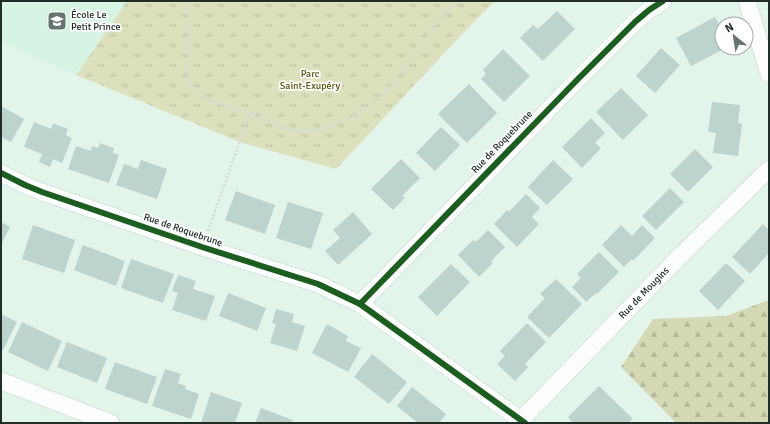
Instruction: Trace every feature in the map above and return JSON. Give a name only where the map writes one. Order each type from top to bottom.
[{"type":"street","name":"Rue de Roquebrune","points":[[360,304],[576,80],[635,22],[663,1]]},
{"type":"street","points":[[747,1],[769,74]]},
{"type":"street","name":"Rue de Mougins","points":[[523,421],[677,259],[769,169]]},
{"type":"street","name":"Rue de Roquebrune","points":[[1,173],[42,192],[202,248],[318,284],[360,304],[523,421]]},
{"type":"street","points":[[1,381],[110,423]]},
{"type":"path","points":[[185,1],[189,34],[187,75],[191,85],[199,94],[208,100],[250,113],[287,129],[299,131],[327,127],[344,121],[358,113],[388,90],[402,74],[438,21],[450,7],[459,1]]},
{"type":"path","points":[[202,248],[250,113]]},
{"type":"shaded area","name":"École Le Petit Prince","points":[[1,1],[127,1],[76,75],[1,42]]},
{"type":"green space","name":"Parc Saint-Exupéry","points":[[127,1],[495,1],[336,169],[240,142],[76,75]]},
{"type":"green space","points":[[769,300],[769,423],[676,423],[621,367],[653,319],[726,316]]},
{"type":"building","points":[[557,11],[575,29],[543,61],[520,38],[533,25],[538,29]]},
{"type":"building","points":[[714,18],[714,54],[691,66],[676,38]]},
{"type":"building","points":[[661,48],[680,65],[655,93],[636,76]]},
{"type":"building","points":[[503,49],[530,76],[504,102],[481,79],[486,74],[483,70]]},
{"type":"building","points":[[469,84],[497,113],[467,143],[438,114]]},
{"type":"building","points":[[621,88],[648,115],[623,140],[596,112]]},
{"type":"building","points":[[712,102],[740,105],[738,123],[742,124],[738,156],[713,153],[716,133],[708,132]]},
{"type":"building","points":[[1,106],[24,119],[11,142],[1,137]]},
{"type":"building","points":[[591,118],[605,133],[595,143],[601,148],[582,168],[562,147]]},
{"type":"building","points":[[34,122],[51,129],[53,123],[68,129],[66,135],[72,138],[62,163],[53,159],[50,167],[39,162],[42,154],[24,147]]},
{"type":"building","points":[[441,127],[460,145],[435,171],[416,153]]},
{"type":"building","points":[[100,143],[114,148],[113,153],[119,155],[109,183],[68,169],[76,146],[91,151],[92,146],[98,148]]},
{"type":"building","points":[[695,149],[713,167],[688,192],[670,174]]},
{"type":"building","points":[[401,159],[420,178],[402,196],[405,198],[393,210],[371,189]]},
{"type":"building","points":[[141,160],[167,169],[157,199],[116,185],[124,164],[138,169]]},
{"type":"building","points":[[553,160],[573,179],[547,205],[528,187]]},
{"type":"building","points":[[670,188],[684,202],[656,230],[642,216]]},
{"type":"building","points":[[236,191],[275,205],[265,234],[225,220]]},
{"type":"building","points":[[526,194],[540,208],[532,217],[539,224],[517,247],[494,224],[507,210],[509,212]]},
{"type":"building","points":[[288,202],[323,213],[311,249],[276,238]]},
{"type":"building","points":[[353,212],[372,234],[338,265],[325,251],[340,238],[333,230]]},
{"type":"building","points":[[1,222],[10,227],[1,245]]},
{"type":"building","points":[[763,224],[769,230],[769,253],[750,274],[732,257]]},
{"type":"building","points":[[33,225],[75,240],[64,273],[22,259]]},
{"type":"building","points":[[621,225],[632,236],[642,225],[655,238],[633,261],[632,259],[624,267],[602,245]]},
{"type":"building","points":[[488,230],[505,247],[491,261],[493,263],[479,277],[458,255],[473,240],[476,242]]},
{"type":"building","points":[[83,245],[125,261],[116,286],[74,270]]},
{"type":"building","points":[[599,252],[619,272],[597,294],[596,293],[586,302],[572,287],[581,278],[577,274]]},
{"type":"building","points":[[131,259],[174,274],[163,303],[121,288]]},
{"type":"building","points":[[726,263],[745,281],[718,310],[699,291]]},
{"type":"building","points":[[451,264],[470,282],[437,316],[418,297]]},
{"type":"building","points":[[178,275],[196,281],[193,289],[215,296],[206,321],[172,310],[178,293],[172,291]]},
{"type":"building","points":[[556,279],[582,304],[549,338],[527,317],[545,298],[540,294]]},
{"type":"building","points":[[228,293],[266,308],[257,331],[219,316]]},
{"type":"building","points":[[276,309],[294,314],[292,322],[305,326],[297,351],[270,343],[276,324],[272,323]]},
{"type":"building","points":[[1,314],[17,322],[3,350],[1,349]]},
{"type":"building","points":[[22,322],[62,341],[48,371],[8,352]]},
{"type":"building","points":[[527,323],[546,342],[525,364],[528,367],[515,381],[497,364],[505,356],[500,351]]},
{"type":"building","points":[[327,324],[348,336],[346,341],[361,348],[348,372],[312,353]]},
{"type":"building","points":[[67,342],[107,358],[97,383],[57,367]]},
{"type":"building","points":[[372,354],[407,382],[389,404],[354,377]]},
{"type":"building","points":[[115,362],[157,377],[147,404],[105,389]]},
{"type":"building","points":[[165,369],[181,374],[178,383],[186,386],[185,389],[199,394],[191,419],[152,406]]},
{"type":"building","points":[[599,386],[633,419],[628,423],[573,423],[568,417]]},
{"type":"building","points":[[412,387],[446,414],[439,423],[418,423],[397,406]]},
{"type":"building","points":[[211,392],[242,403],[235,423],[201,423]]},
{"type":"building","points":[[261,408],[293,420],[291,423],[255,423]]},
{"type":"cycle path","points":[[360,304],[577,80],[635,22],[663,1]]},
{"type":"cycle path","points":[[1,173],[42,192],[202,247],[318,284],[360,304],[525,423]]},
{"type":"place","name":"École Le Petit Prince","points":[[57,21]]}]
